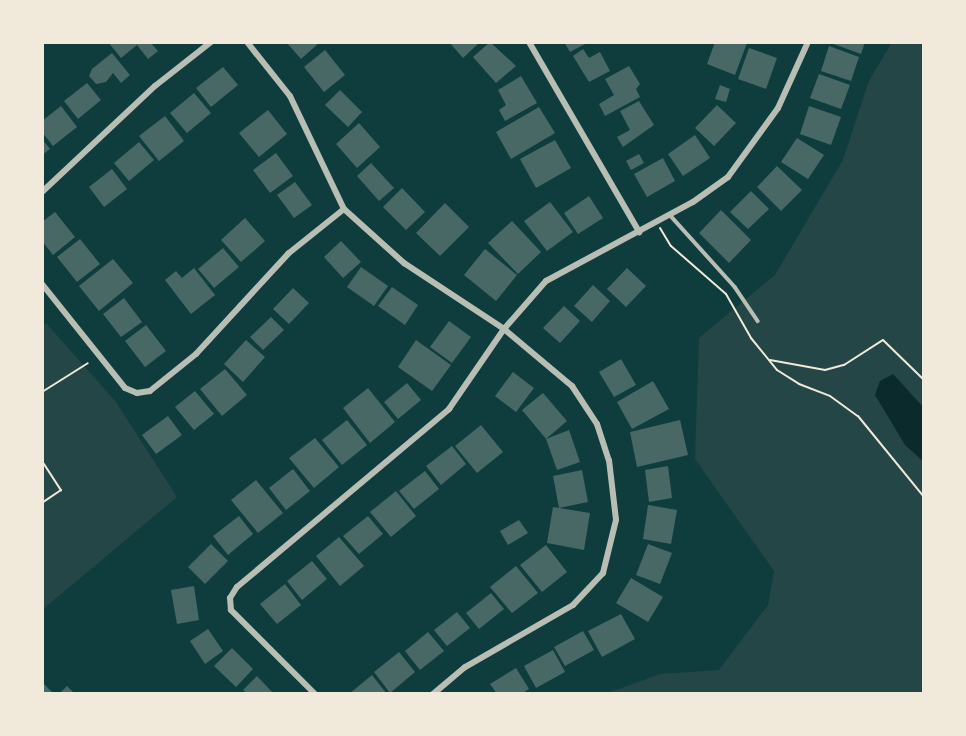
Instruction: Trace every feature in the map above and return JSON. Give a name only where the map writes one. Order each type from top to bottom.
[{"type":"street","points":[[42,192],[155,86],[212,42]]},
{"type":"street","points":[[247,42],[290,96],[344,209],[404,263],[503,329],[572,386],[597,424],[616,497],[611,548],[603,573],[573,605],[465,667],[433,694]]},
{"type":"street","points":[[529,42],[639,232]]},
{"type":"street","points":[[315,694],[243,625],[231,610],[230,598],[292,539],[449,409],[503,329],[546,281],[639,232],[728,177],[774,114],[808,42]]},
{"type":"street","points":[[42,284],[125,388],[150,391],[196,354],[289,253],[344,209]]},
{"type":"lane","points":[[668,214],[735,287],[758,321]]},
{"type":"path","points":[[657,220],[671,246],[726,294],[769,360],[799,384],[830,396],[858,416],[924,498]]},
{"type":"path","points":[[769,360],[825,370],[844,365],[883,340],[924,380]]},
{"type":"path","points":[[42,392],[88,363]]},
{"type":"path","points":[[42,461],[61,490],[42,503]]},
{"type":"shaded area","points":[[892,42],[924,42],[924,694],[605,694],[660,674],[719,670],[768,605],[774,571],[695,459],[699,338],[775,275],[843,160],[869,81]]},
{"type":"shaded area","points":[[46,323],[116,402],[177,497],[42,610],[42,328]]},
{"type":"shaded area","points":[[893,374],[924,408],[924,462],[905,445],[875,395],[880,381]]},
{"type":"building","points":[[108,42],[150,42],[158,51],[148,59],[137,45],[121,58]]},
{"type":"building","points":[[286,42],[320,42],[301,59]]},
{"type":"building","points":[[449,42],[480,42],[463,58]]},
{"type":"building","points":[[490,42],[516,66],[496,83],[473,57]]},
{"type":"building","points":[[564,42],[589,42],[570,52]]},
{"type":"building","points":[[715,42],[747,43],[735,75],[707,64]]},
{"type":"building","points":[[828,42],[865,42],[861,54]]},
{"type":"building","points":[[829,46],[859,57],[851,81],[821,71]]},
{"type":"building","points":[[749,48],[777,58],[766,89],[738,79]]},
{"type":"building","points":[[583,49],[589,58],[600,52],[610,71],[589,82],[573,56]]},
{"type":"building","points":[[325,50],[345,75],[324,92],[304,67]]},
{"type":"building","points":[[112,53],[130,75],[121,83],[113,73],[106,82],[96,84],[89,76],[92,69]]},
{"type":"building","points":[[629,66],[640,84],[636,89],[640,97],[605,116],[599,104],[614,95],[605,79]]},
{"type":"building","points":[[223,67],[238,85],[211,107],[196,88]]},
{"type":"building","points":[[819,74],[850,85],[841,109],[810,98]]},
{"type":"building","points":[[521,76],[537,103],[505,121],[499,110],[506,105],[498,90]]},
{"type":"building","points":[[87,83],[101,100],[78,119],[64,101]]},
{"type":"building","points":[[720,85],[730,89],[726,102],[715,99]]},
{"type":"building","points":[[340,90],[362,112],[348,127],[325,105]]},
{"type":"building","points":[[194,93],[211,113],[187,133],[170,113]]},
{"type":"building","points":[[639,101],[654,125],[623,147],[617,137],[630,130],[620,111]]},
{"type":"building","points":[[717,105],[736,123],[714,146],[695,128]]},
{"type":"building","points":[[61,106],[77,127],[53,146],[42,132],[42,121]]},
{"type":"building","points":[[809,106],[841,117],[831,145],[800,134]]},
{"type":"building","points":[[539,107],[555,133],[511,159],[496,132]]},
{"type":"building","points":[[268,110],[287,134],[259,157],[239,133]]},
{"type":"building","points":[[165,116],[184,141],[159,161],[139,136]]},
{"type":"building","points":[[359,123],[380,147],[357,168],[336,144]]},
{"type":"building","points":[[695,135],[710,158],[683,176],[668,154]]},
{"type":"building","points":[[797,138],[824,155],[808,179],[781,162]]},
{"type":"building","points":[[42,139],[50,149],[42,155]]},
{"type":"building","points":[[555,140],[571,168],[536,188],[520,159]]},
{"type":"building","points":[[139,142],[154,160],[129,181],[114,163]]},
{"type":"building","points":[[276,153],[293,176],[270,193],[253,170]]},
{"type":"building","points":[[639,154],[644,163],[631,170],[626,161]]},
{"type":"building","points":[[663,158],[675,181],[647,197],[634,174]]},
{"type":"building","points":[[371,163],[394,188],[379,201],[357,176]]},
{"type":"building","points":[[777,166],[802,190],[781,211],[757,187]]},
{"type":"building","points":[[112,169],[127,189],[104,207],[89,187]]},
{"type":"building","points":[[295,182],[312,205],[294,218],[277,195]]},
{"type":"building","points":[[402,188],[425,212],[406,230],[383,207]]},
{"type":"building","points":[[751,191],[769,209],[748,229],[730,212]]},
{"type":"building","points":[[589,196],[603,218],[578,234],[564,213]]},
{"type":"building","points":[[550,202],[573,232],[547,251],[524,221]]},
{"type":"building","points":[[445,203],[469,227],[440,256],[416,233]]},
{"type":"building","points":[[721,210],[751,240],[729,263],[699,233]]},
{"type":"building","points":[[55,212],[75,237],[53,255],[42,241],[42,222]]},
{"type":"building","points":[[245,218],[265,241],[241,262],[221,240]]},
{"type":"building","points":[[512,221],[541,252],[518,274],[488,243]]},
{"type":"building","points":[[80,239],[100,264],[77,282],[57,257]]},
{"type":"building","points":[[341,241],[361,262],[343,278],[324,257]]},
{"type":"building","points":[[223,248],[239,267],[214,288],[198,269]]},
{"type":"building","points":[[485,249],[517,275],[496,301],[464,275]]},
{"type":"building","points":[[113,259],[133,283],[99,311],[79,286]]},
{"type":"building","points":[[361,267],[388,286],[374,306],[347,287]]},
{"type":"building","points":[[194,268],[215,295],[191,314],[165,280],[176,271],[182,278]]},
{"type":"building","points":[[627,268],[646,286],[626,307],[607,289]]},
{"type":"building","points":[[593,285],[610,301],[592,322],[574,306]]},
{"type":"building","points":[[392,287],[418,305],[405,325],[378,306]]},
{"type":"building","points":[[293,288],[309,303],[289,324],[273,309]]},
{"type":"building","points":[[124,298],[142,322],[121,337],[103,314]]},
{"type":"building","points":[[564,306],[580,321],[560,343],[543,328]]},
{"type":"building","points":[[271,317],[284,330],[263,350],[250,337]]},
{"type":"building","points":[[449,321],[471,337],[452,363],[430,347]]},
{"type":"building","points":[[146,325],[166,351],[145,367],[125,341]]},
{"type":"building","points":[[246,340],[265,357],[243,382],[224,364]]},
{"type":"building","points":[[416,340],[451,365],[432,391],[398,367]]},
{"type":"building","points":[[621,359],[636,385],[614,397],[599,372]]},
{"type":"building","points":[[225,369],[247,395],[222,416],[200,389]]},
{"type":"building","points":[[513,372],[534,388],[516,412],[495,396]]},
{"type":"building","points":[[653,381],[669,409],[632,429],[617,402]]},
{"type":"building","points":[[407,383],[421,400],[398,419],[384,402]]},
{"type":"building","points":[[368,388],[395,422],[370,443],[343,408]]},
{"type":"building","points":[[195,391],[214,414],[194,430],[175,407]]},
{"type":"building","points":[[543,393],[567,421],[546,439],[522,410]]},
{"type":"building","points":[[168,416],[182,435],[156,454],[142,435]]},
{"type":"building","points":[[347,420],[367,445],[342,465],[322,440]]},
{"type":"building","points":[[680,420],[688,455],[637,467],[630,432]]},
{"type":"building","points":[[481,425],[503,452],[477,473],[455,446]]},
{"type":"building","points":[[569,430],[580,462],[557,470],[546,439]]},
{"type":"building","points":[[315,438],[339,467],[314,488],[289,458]]},
{"type":"building","points":[[452,446],[466,464],[441,485],[426,466]]},
{"type":"building","points":[[668,466],[672,498],[649,502],[645,470]]},
{"type":"building","points":[[293,469],[310,491],[286,510],[269,488]]},
{"type":"building","points":[[582,470],[588,502],[559,508],[553,476]]},
{"type":"building","points":[[425,471],[439,489],[414,509],[399,491]]},
{"type":"building","points":[[256,480],[283,513],[258,533],[231,500]]},
{"type":"building","points":[[396,491],[416,516],[391,537],[370,512]]},
{"type":"building","points":[[648,505],[677,510],[671,544],[643,539]]},
{"type":"building","points":[[553,507],[590,513],[584,550],[547,543]]},
{"type":"building","points":[[239,516],[253,534],[228,555],[213,536]]},
{"type":"building","points":[[368,516],[383,534],[359,554],[343,536]]},
{"type":"building","points":[[519,520],[528,533],[508,545],[500,531]]},
{"type":"building","points":[[339,537],[364,566],[340,586],[316,556]]},
{"type":"building","points":[[211,544],[228,561],[205,584],[188,567]]},
{"type":"building","points":[[648,544],[672,553],[660,584],[636,575]]},
{"type":"building","points":[[546,545],[567,572],[542,592],[520,565]]},
{"type":"building","points":[[312,561],[327,579],[302,600],[287,581]]},
{"type":"building","points":[[516,566],[538,593],[512,613],[490,587]]},
{"type":"building","points":[[631,578],[663,597],[648,622],[616,603]]},
{"type":"building","points":[[285,584],[301,605],[277,624],[260,604]]},
{"type":"building","points":[[194,586],[199,620],[177,624],[171,590]]},
{"type":"building","points":[[491,593],[504,609],[479,629],[466,613]]},
{"type":"building","points":[[457,612],[470,628],[447,646],[434,630]]},
{"type":"building","points":[[621,614],[635,639],[602,657],[588,631]]},
{"type":"building","points":[[208,629],[223,651],[205,664],[190,641]]},
{"type":"building","points":[[583,631],[594,650],[565,666],[554,647]]},
{"type":"building","points":[[428,632],[444,651],[420,670],[405,651]]},
{"type":"building","points":[[232,648],[253,669],[236,687],[214,666]]},
{"type":"building","points":[[553,650],[565,672],[536,688],[524,666]]},
{"type":"building","points":[[399,652],[415,672],[390,693],[374,672]]},
{"type":"building","points":[[516,668],[529,689],[521,694],[497,694],[490,684]]},
{"type":"building","points":[[372,675],[387,694],[349,694]]},
{"type":"building","points":[[257,676],[274,694],[248,694],[243,690]]},
{"type":"building","points":[[42,682],[54,694],[42,694]]},
{"type":"building","points":[[67,686],[75,694],[59,694]]}]
